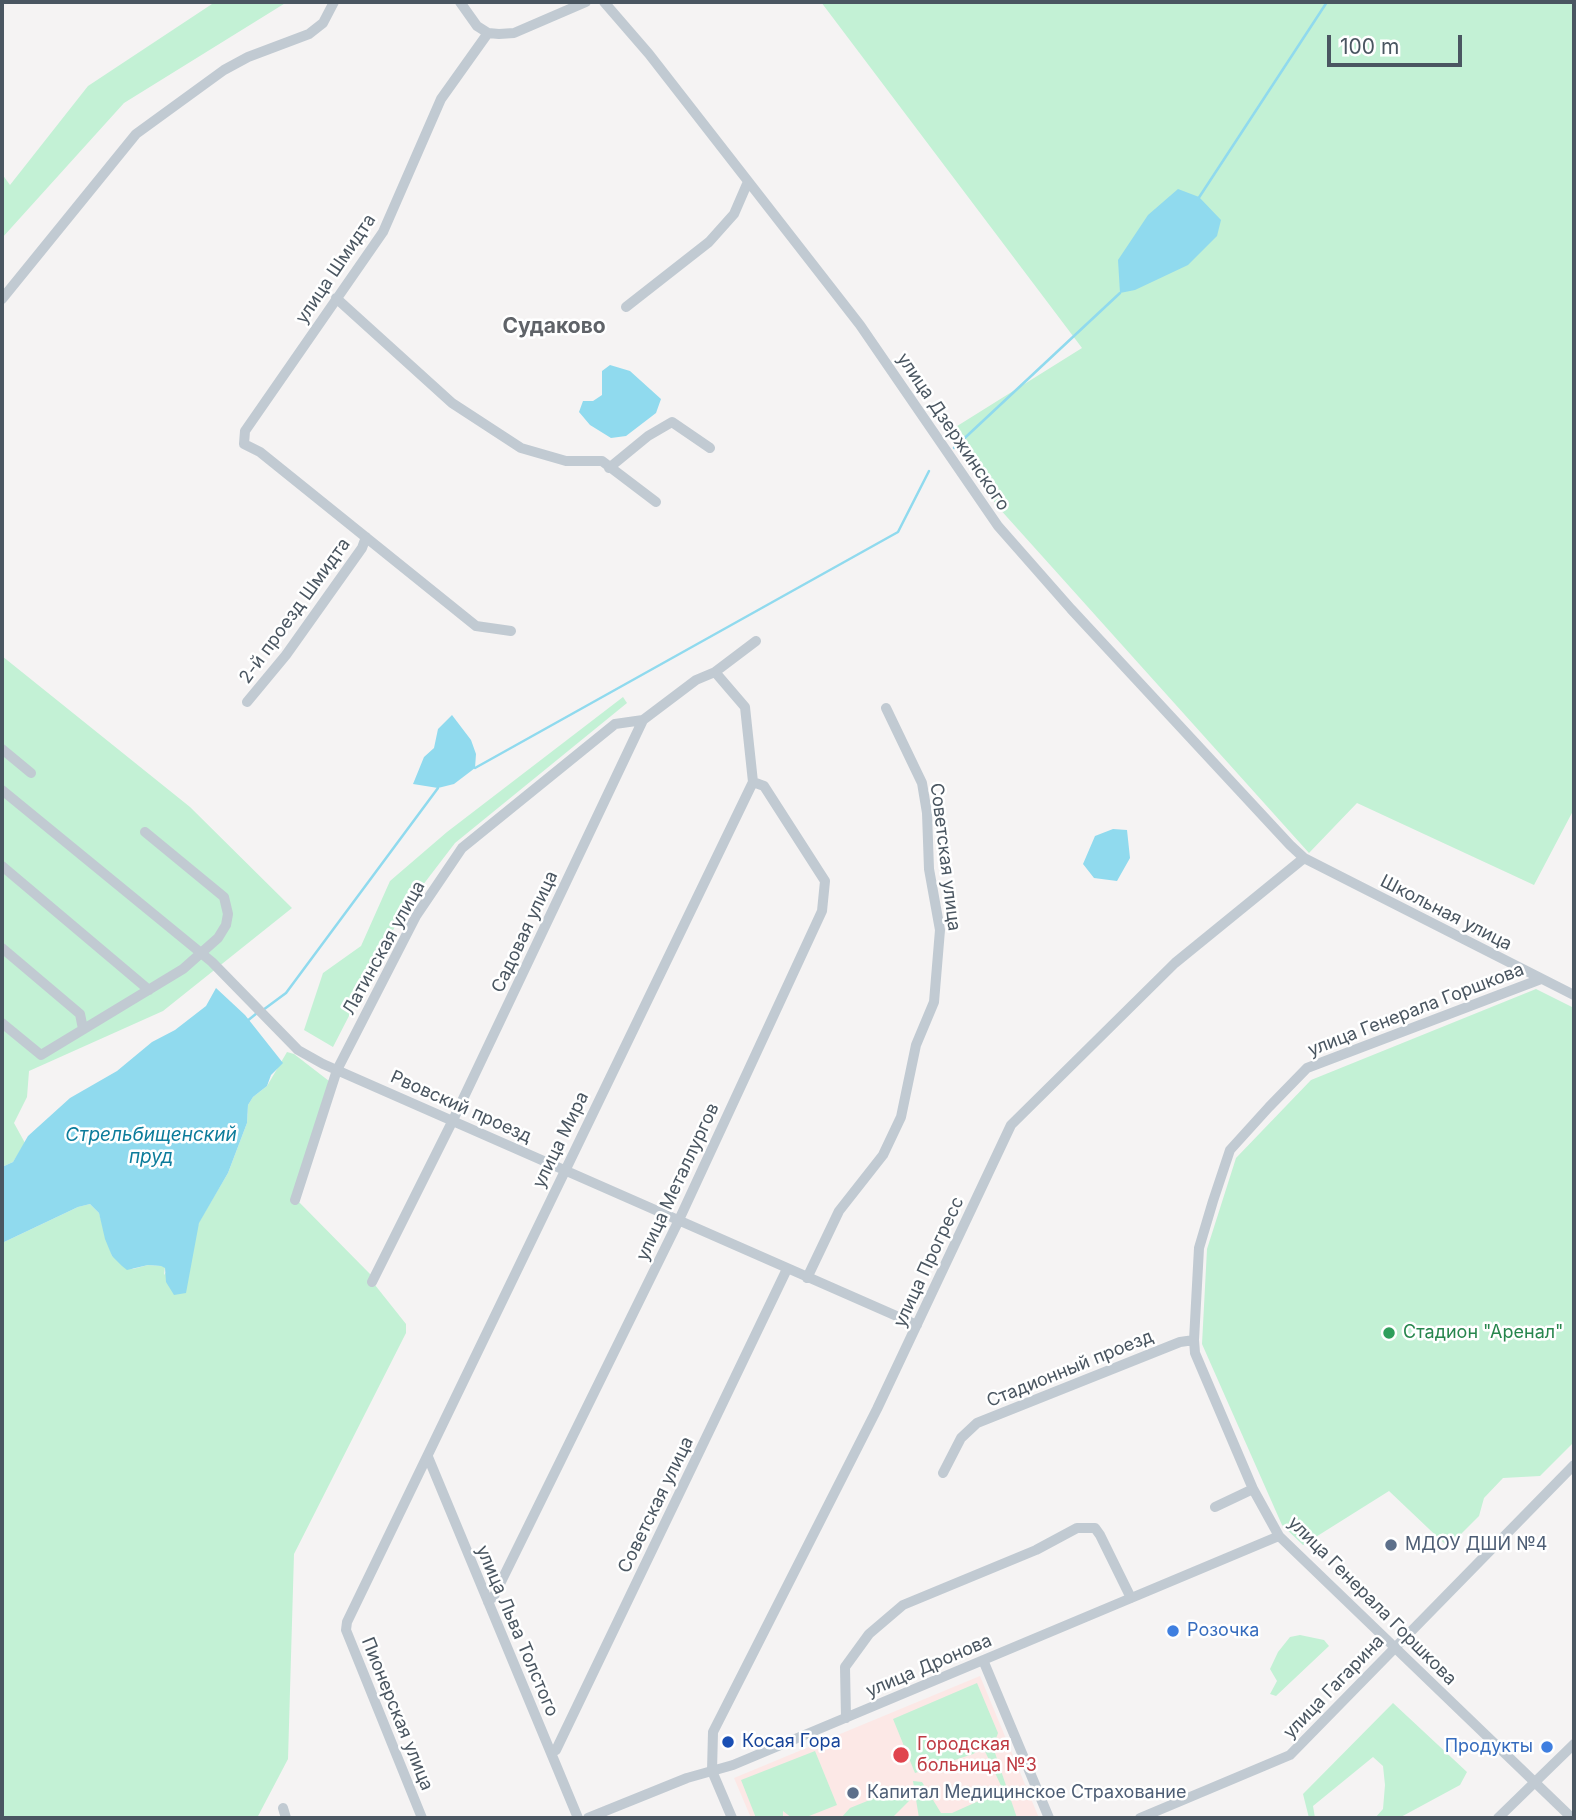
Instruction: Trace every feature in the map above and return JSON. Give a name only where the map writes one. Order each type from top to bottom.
[{"type":"street","points":[[2,299],[136,134],[224,70],[257,52],[309,34],[323,23],[334,2]]},
{"type":"street","points":[[460,2],[467,14],[488,33],[514,33],[586,2]]},
{"type":"street","name":"улица Дзержинского","points":[[604,2],[649,54],[747,184],[860,325],[998,526],[1304,858]]},
{"type":"street","name":"улица Шмидта","points":[[366,537],[260,452],[244,444],[245,431],[383,232],[442,99],[488,33]]},
{"type":"street","points":[[626,307],[709,242],[734,214],[747,184]]},
{"type":"street","points":[[336,298],[452,403],[521,448],[566,461],[601,461],[656,502]]},
{"type":"street","points":[[610,468],[648,436],[672,422],[709,448]]},
{"type":"street","points":[[366,537],[476,626],[511,631]]},
{"type":"street","name":"2-й проезд Шмидта","points":[[247,702],[286,655],[362,548],[366,537]]},
{"type":"street","name":"Садовая улица","points":[[372,1282],[453,1120],[643,720],[696,680],[715,672],[756,640]]},
{"type":"street","points":[[715,672],[745,707],[753,782]]},
{"type":"street","name":"Советская улица","points":[[807,1278],[839,1210],[883,1155],[901,1117],[916,1045],[934,1002],[940,930],[929,869],[927,813],[922,783],[886,709]]},
{"type":"street","name":"Латинская улица","points":[[295,1200],[337,1070],[416,916],[462,848],[615,724],[643,720]]},
{"type":"street","points":[[2,749],[30,773]]},
{"type":"street","name":"улица Мира","points":[[347,1622],[563,1170],[753,782]]},
{"type":"street","name":"улица Металлургов","points":[[488,1602],[494,1596],[678,1222],[822,911],[825,881],[764,786],[753,782]]},
{"type":"street","name":"Рвовский проезд","points":[[2,790],[212,961],[298,1050],[337,1070],[678,1222],[917,1325]]},
{"type":"street","points":[[2,1023],[41,1055],[183,969],[226,925],[228,914],[224,897],[145,832]]},
{"type":"street","name":"Школьная улица","points":[[1304,858],[1574,995]]},
{"type":"street","name":"улица Прогресс","points":[[712,1771],[713,1732],[917,1325],[1011,1125],[1175,963],[1304,858]]},
{"type":"street","points":[[2,866],[149,990]]},
{"type":"street","points":[[2,948],[80,1014],[83,1029]]},
{"type":"street","name":"улица Генерала Горшкова","points":[[1541,979],[1307,1068],[1269,1107],[1230,1150],[1213,1201],[1199,1248],[1194,1340],[1195,1353],[1253,1489],[1279,1536],[1572,1818]]},
{"type":"street","name":"Советская улица","points":[[551,1752],[556,1750],[787,1269]]},
{"type":"street","name":"Стадионный проезд","points":[[943,1473],[961,1438],[978,1423],[1170,1345],[1194,1340]]},
{"type":"street","name":"улица Льва Толстого","points":[[428,1457],[578,1818]]},
{"type":"street","name":"улица Гагарина","points":[[1140,1818],[1290,1755],[1574,1465]]},
{"type":"street","points":[[1215,1507],[1253,1489]]},
{"type":"street","points":[[846,1718],[845,1667],[869,1634],[903,1605],[1036,1550],[1077,1528],[1095,1528],[1131,1598]]},
{"type":"street","name":"улица Дронова","points":[[588,1818],[687,1778],[742,1761],[1279,1536]]},
{"type":"street","name":"Пионерская улица","points":[[347,1622],[346,1630],[422,1818]]},
{"type":"street","points":[[983,1660],[1049,1818]]},
{"type":"street","points":[[1498,1818],[1574,1744]]},
{"type":"street","points":[[712,1771],[732,1818]]},
{"type":"shaded area","name":"Городская больница №3","points":[[980,1676],[1039,1818],[751,1818],[734,1778]]},
{"type":"green space","points":[[215,2],[287,2],[124,103],[2,238],[2,174],[10,185],[88,86]]},
{"type":"green space","points":[[821,2],[1574,2],[1574,809],[1534,885],[1357,803],[1309,853],[998,507],[946,433],[1082,348]]},
{"type":"green space","points":[[2,656],[190,807],[292,908],[163,1011],[29,1071],[27,1097],[14,1123],[25,1143],[13,1162],[2,1167]]},
{"type":"green space","points":[[623,697],[627,703],[455,843],[403,911],[333,1047],[304,1030],[323,973],[361,946],[390,881],[447,832]]},
{"type":"green space","points":[[1536,989],[1574,1008],[1574,1442],[1540,1476],[1503,1478],[1484,1498],[1479,1516],[1448,1547],[1389,1491],[1303,1545],[1282,1525],[1202,1344],[1207,1249],[1236,1158],[1311,1080]]},
{"type":"green space","points":[[287,1052],[294,1054],[329,1081],[294,1197],[371,1275],[375,1285],[406,1324],[406,1333],[294,1554],[288,1759],[257,1818],[2,1818],[2,1243],[78,1207],[90,1204],[99,1213],[112,1256],[133,1269],[148,1265],[165,1267],[164,1275],[194,1238],[199,1222],[228,1173],[247,1123],[248,1105],[253,1097],[267,1086]]},
{"type":"green space","points":[[1300,1635],[1324,1640],[1329,1646],[1276,1696],[1270,1694],[1277,1681],[1270,1669],[1278,1652],[1290,1637]]},
{"type":"green space","points":[[977,1683],[998,1733],[993,1747],[1017,1818],[919,1818],[913,1781],[922,1782],[941,1813],[952,1813],[1003,1790],[983,1747],[973,1754],[915,1773],[893,1719]]},
{"type":"green space","points":[[1393,1703],[1467,1772],[1460,1785],[1399,1818],[1375,1818],[1383,1809],[1385,1785],[1383,1766],[1373,1757],[1313,1806],[1315,1818],[1309,1818],[1303,1794]]},
{"type":"green space","points":[[815,1751],[837,1805],[804,1818],[792,1818],[783,1811],[783,1818],[756,1818],[741,1780]]},
{"type":"green space","points":[[904,1786],[910,1800],[892,1818],[841,1818],[850,1808]]},
{"type":"water","points":[[1178,189],[1199,197],[1221,220],[1217,236],[1188,265],[1135,290],[1120,293],[1118,260],[1148,215]]},
{"type":"water","points":[[610,365],[630,371],[661,399],[656,413],[626,436],[611,438],[590,425],[579,412],[583,401],[593,401],[602,395],[602,371]]},
{"type":"water","points":[[452,715],[471,740],[476,754],[475,768],[454,784],[438,788],[413,784],[424,757],[434,748],[438,729]]},
{"type":"water","points":[[1113,829],[1127,830],[1130,858],[1117,881],[1094,878],[1083,864],[1095,836]]},
{"type":"water","name":"Стрельбищенский пруд","points":[[216,988],[245,1015],[283,1063],[271,1075],[267,1086],[253,1097],[248,1105],[247,1123],[228,1173],[199,1223],[186,1293],[174,1295],[166,1282],[165,1268],[161,1266],[148,1265],[127,1270],[122,1266],[112,1256],[99,1213],[90,1204],[78,1207],[2,1243],[2,1167],[13,1162],[28,1136],[70,1098],[117,1071],[152,1042],[175,1030],[206,1006]]},
{"type":"waterway","points":[[1198,199],[1327,2]]},
{"type":"waterway","points":[[954,448],[1120,293]]},
{"type":"waterway","points":[[475,768],[898,532],[929,471]]},
{"type":"waterway","points":[[263,1010],[286,993],[438,788]]},
{"type":"waterway","points":[[246,1022],[257,1013]]},
{"type":"place","name":"Стадион \"Аренал\"","points":[[1389,1333]]},
{"type":"place","name":"МДОУ ДШИ №4","points":[[1391,1545]]},
{"type":"place","name":"Розочка","points":[[1173,1631]]},
{"type":"place","name":"Косая Гора","points":[[728,1742]]},
{"type":"place","name":"Продукты","points":[[1547,1747]]},
{"type":"place","name":"Городская больница №3","points":[[901,1755]]},
{"type":"place","name":"Капитал Медицинское Страхование","points":[[853,1793]]},
{"type":"district","name":"Судаково","points":[[554,327]]}]
